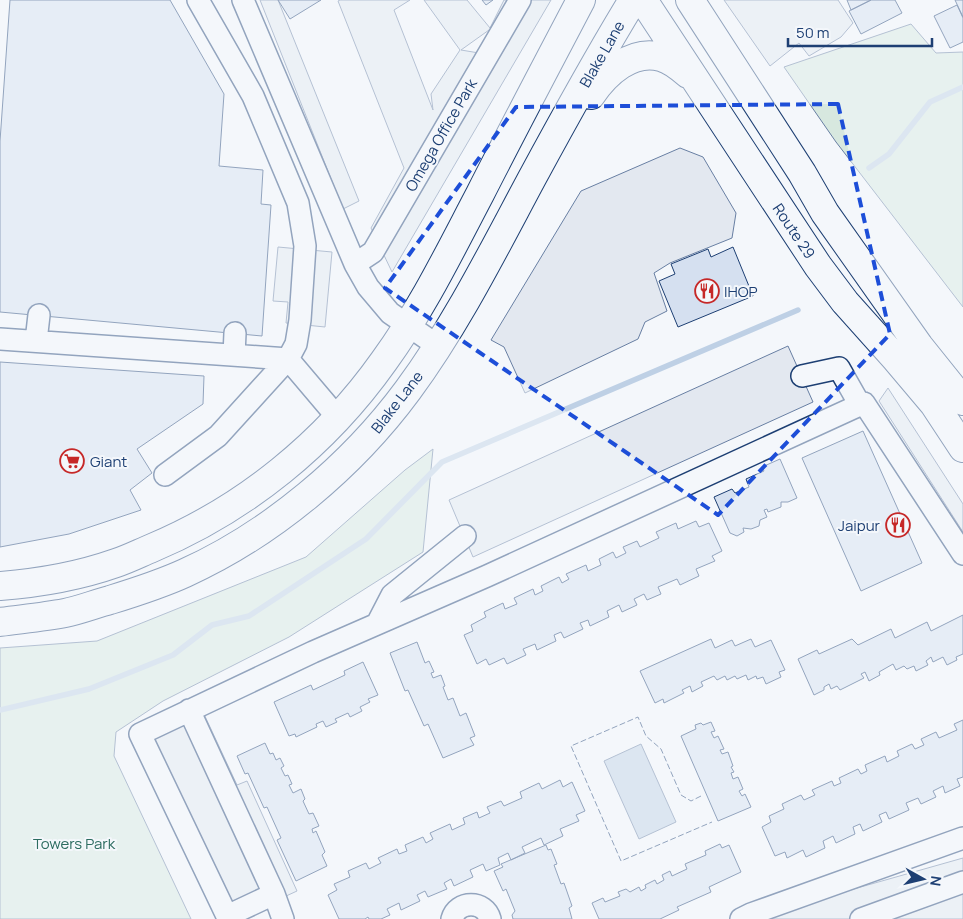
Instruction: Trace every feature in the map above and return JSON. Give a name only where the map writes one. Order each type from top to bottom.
[{"type":"main road","points":[[0,586],[85,572],[116,563],[172,539],[231,507],[261,486],[312,444],[338,418],[384,361],[420,307],[581,0]]},
{"type":"main road","name":"Blake Lane","points":[[0,622],[67,612],[143,590],[186,573],[236,546],[303,500],[360,447],[408,391],[438,346],[633,0]]},
{"type":"main road","name":"Route 29","points":[[643,0],[818,266],[845,302],[934,404],[963,448]]},
{"type":"main road","points":[[690,0],[802,173],[825,213],[919,346],[963,401]]},
{"type":"main road","points":[[531,180],[594,91],[612,69],[641,56],[661,57],[674,62],[693,78]]},
{"type":"street","points":[[165,475],[218,436],[288,359],[296,344],[303,264],[304,246],[298,203],[253,96],[198,0]]},
{"type":"street","points":[[243,0],[355,264],[368,287],[390,313],[438,346]]},
{"type":"street","name":"Omega Office Park","points":[[355,264],[373,252],[520,0]]},
{"type":"street","points":[[36,341],[39,315]]},
{"type":"street","points":[[234,355],[236,333]]},
{"type":"street","points":[[0,339],[288,359],[338,418]]},
{"type":"street","points":[[802,376],[839,368],[860,405]]},
{"type":"street","points":[[274,894],[227,916],[140,734],[313,652],[487,576],[864,403],[963,554]]},
{"type":"street","points":[[377,624],[392,595],[465,536]]},
{"type":"street","points":[[189,710],[274,894],[283,919]]},
{"type":"street","points":[[741,919],[963,838]]},
{"type":"street","points":[[861,919],[963,882]]},
{"type":"street","points":[[452,919],[454,914],[467,904],[479,905],[488,913],[490,919]]},
{"type":"highlighted area","points":[[838,104],[890,334],[718,515],[385,288],[516,107]]},
{"type":"green space","points":[[911,24],[936,53],[963,52],[963,307],[836,142],[784,67]]},
{"type":"green space","name":"Towers Park","points":[[433,449],[423,552],[289,637],[163,701],[116,732],[114,756],[191,919],[0,919],[0,648],[97,641],[306,557],[405,470]]},
{"type":"shaded area","points":[[260,0],[278,0],[359,201],[343,209]]},
{"type":"shaded area","points":[[410,0],[394,10],[433,110],[431,94],[460,50],[424,0],[467,0],[490,28],[504,0],[551,0],[392,272],[371,228],[404,168],[338,1]],"holes":[[[490,30],[479,53],[461,50]]]},
{"type":"shaded area","points":[[724,0],[838,0],[853,23],[841,37],[809,56],[799,43],[770,66]]},
{"type":"shaded area","points":[[680,148],[703,157],[736,213],[732,238],[670,263],[654,273],[667,311],[645,322],[638,339],[525,393],[504,347],[491,340],[581,191]]},
{"type":"shaded area","points":[[278,247],[332,252],[325,327],[286,323],[288,302],[273,301]]},
{"type":"shaded area","points":[[788,346],[813,402],[473,557],[449,500]]},
{"type":"shaded area","points":[[888,388],[963,504],[963,532],[879,401]]},
{"type":"shaded area","points":[[197,699],[237,785],[247,781],[297,891],[236,919],[135,727]]},
{"type":"shaded area","points":[[963,858],[963,919],[763,919],[829,896]]},
{"type":"water","points":[[641,744],[676,822],[639,839],[604,761]]},
{"type":"building","points":[[10,0],[170,0],[224,94],[219,166],[263,170],[261,204],[271,205],[262,336],[0,312],[0,141]]},
{"type":"building","points":[[278,0],[321,0],[290,19]]},
{"type":"building","points":[[482,0],[493,0],[486,5]]},
{"type":"building","points":[[847,0],[871,0],[851,10]]},
{"type":"building","points":[[871,0],[895,0],[902,13],[861,34],[849,11]]},
{"type":"building","points":[[955,0],[963,0],[963,17]]},
{"type":"building","points":[[957,5],[963,18],[963,42],[950,48],[934,16]]},
{"type":"building","name":"IHOP","points":[[733,247],[753,296],[678,327],[659,281],[675,274],[671,264],[708,249],[711,257]]},
{"type":"building","name":"Giant","points":[[0,362],[204,376],[203,404],[137,449],[152,473],[130,490],[141,510],[69,534],[0,547]]},
{"type":"building","points":[[863,431],[922,563],[861,591],[802,458]]},
{"type":"building","points":[[780,459],[797,498],[788,502],[781,502],[781,507],[768,512],[767,509],[764,510],[767,517],[760,520],[759,526],[751,529],[743,528],[744,532],[737,536],[730,533],[714,497],[732,489],[735,493],[749,487],[746,479],[764,471],[762,467]]},
{"type":"building","points":[[696,521],[699,527],[709,523],[722,551],[712,556],[715,561],[696,569],[699,576],[680,585],[677,579],[658,587],[661,594],[647,600],[644,594],[634,599],[637,605],[622,612],[619,605],[607,611],[609,617],[590,626],[588,620],[580,623],[583,629],[564,638],[561,632],[554,635],[556,641],[537,650],[535,644],[523,649],[526,655],[507,664],[504,658],[489,665],[486,659],[477,664],[464,635],[473,631],[471,625],[486,617],[484,612],[503,603],[505,609],[517,604],[514,598],[533,589],[535,595],[543,591],[541,586],[559,577],[562,583],[569,579],[566,574],[586,565],[588,571],[601,565],[599,559],[613,552],[616,558],[626,553],[623,547],[637,541],[640,547],[659,538],[656,532],[676,523],[678,529]]},
{"type":"building","points":[[963,615],[963,654],[956,657],[957,660],[947,665],[943,657],[933,662],[931,657],[926,661],[928,665],[916,671],[914,666],[907,669],[904,666],[896,670],[893,664],[879,672],[880,675],[869,681],[865,672],[861,674],[864,678],[840,690],[837,686],[831,689],[829,684],[824,687],[824,690],[814,695],[798,659],[817,650],[819,654],[852,639],[858,645],[891,629],[895,638],[927,622],[931,631]]},
{"type":"building","points":[[711,639],[715,648],[732,640],[735,646],[751,639],[755,647],[771,640],[785,670],[779,672],[781,677],[766,684],[763,677],[757,679],[756,676],[748,680],[746,675],[737,679],[735,676],[727,680],[725,676],[717,680],[714,676],[701,682],[703,686],[692,692],[690,686],[682,690],[684,693],[664,703],[663,699],[655,703],[640,671]]},
{"type":"building","points":[[417,642],[425,663],[429,661],[434,672],[431,673],[433,678],[441,675],[448,700],[453,698],[460,716],[466,713],[475,736],[470,738],[474,745],[443,758],[428,724],[424,726],[408,690],[405,691],[390,653]]},
{"type":"building","points":[[363,662],[378,695],[368,699],[370,702],[360,707],[362,711],[350,717],[348,713],[335,719],[337,722],[326,727],[323,721],[316,724],[317,727],[296,737],[295,734],[289,736],[274,702],[311,685],[313,690],[345,675],[344,671]]},
{"type":"building","points":[[963,720],[963,777],[957,779],[960,786],[945,793],[943,786],[933,791],[936,797],[921,804],[918,798],[906,803],[909,810],[889,819],[886,812],[879,815],[882,822],[863,831],[860,824],[853,827],[855,834],[836,843],[833,836],[823,841],[825,848],[806,857],[803,850],[787,858],[785,852],[775,856],[762,827],[771,822],[769,816],[784,809],[782,804],[801,795],[804,800],[815,795],[812,790],[832,781],[834,786],[841,783],[839,778],[858,769],[861,774],[867,771],[865,765],[885,756],[887,762],[899,756],[897,751],[912,744],[915,749],[924,745],[921,739],[936,732],[939,738],[957,730],[954,724]]},
{"type":"building","points":[[711,722],[715,731],[711,732],[714,738],[718,736],[724,749],[720,750],[722,754],[728,752],[733,766],[731,767],[734,772],[731,773],[733,779],[738,777],[743,789],[739,791],[742,796],[745,794],[751,807],[718,821],[681,736],[696,729],[695,725]]},
{"type":"building","points":[[265,743],[270,754],[273,753],[276,760],[280,758],[284,766],[281,768],[285,776],[288,775],[292,784],[289,785],[293,793],[301,789],[305,799],[303,801],[309,814],[313,813],[319,826],[312,829],[313,833],[316,831],[325,852],[322,855],[327,866],[296,881],[277,840],[281,838],[267,807],[264,808],[248,773],[245,774],[237,756]]},
{"type":"building","points":[[560,780],[563,787],[572,782],[585,811],[576,815],[579,821],[560,829],[563,836],[544,845],[541,838],[522,847],[525,853],[511,860],[508,853],[498,858],[500,865],[486,871],[483,864],[470,870],[473,877],[454,886],[451,879],[444,883],[447,889],[428,897],[425,891],[417,895],[420,901],[401,910],[399,903],[387,909],[390,915],[381,919],[369,919],[368,917],[365,919],[339,919],[328,895],[337,890],[334,884],[350,877],[348,871],[366,863],[369,869],[381,863],[378,858],[397,849],[399,854],[407,851],[405,845],[423,837],[426,843],[433,839],[430,833],[450,824],[452,830],[465,824],[463,818],[477,812],[479,818],[490,813],[487,807],[501,801],[504,806],[522,798],[520,792],[539,783],[542,789]]},
{"type":"building","points":[[720,844],[722,848],[729,845],[741,872],[709,887],[711,892],[677,907],[679,910],[660,919],[599,919],[592,903],[603,898],[605,902],[620,896],[618,892],[626,889],[630,892],[639,887],[641,891],[646,888],[645,885],[655,880],[657,884],[664,880],[662,875],[670,871],[672,876],[687,869],[685,864],[706,855],[705,851]]},
{"type":"building","points":[[546,845],[548,850],[551,849],[557,864],[554,865],[561,884],[564,883],[572,906],[569,908],[572,919],[513,919],[512,915],[515,911],[506,889],[503,891],[494,871],[503,867],[501,864]]},
{"type":"waterway","points":[[869,168],[889,154],[930,102],[963,87]]},
{"type":"waterway","points":[[0,710],[89,689],[173,655],[212,625],[249,616],[366,539],[442,462],[798,310]]},
{"type":"fence","points":[[701,796],[691,801],[681,795],[661,749],[646,736],[638,717],[571,746],[621,861],[712,822]]},
{"type":"place","name":"IHOP","points":[[707,291]]},
{"type":"place","name":"Giant","points":[[72,461]]},
{"type":"place","name":"Jaipur","points":[[898,525]]}]
